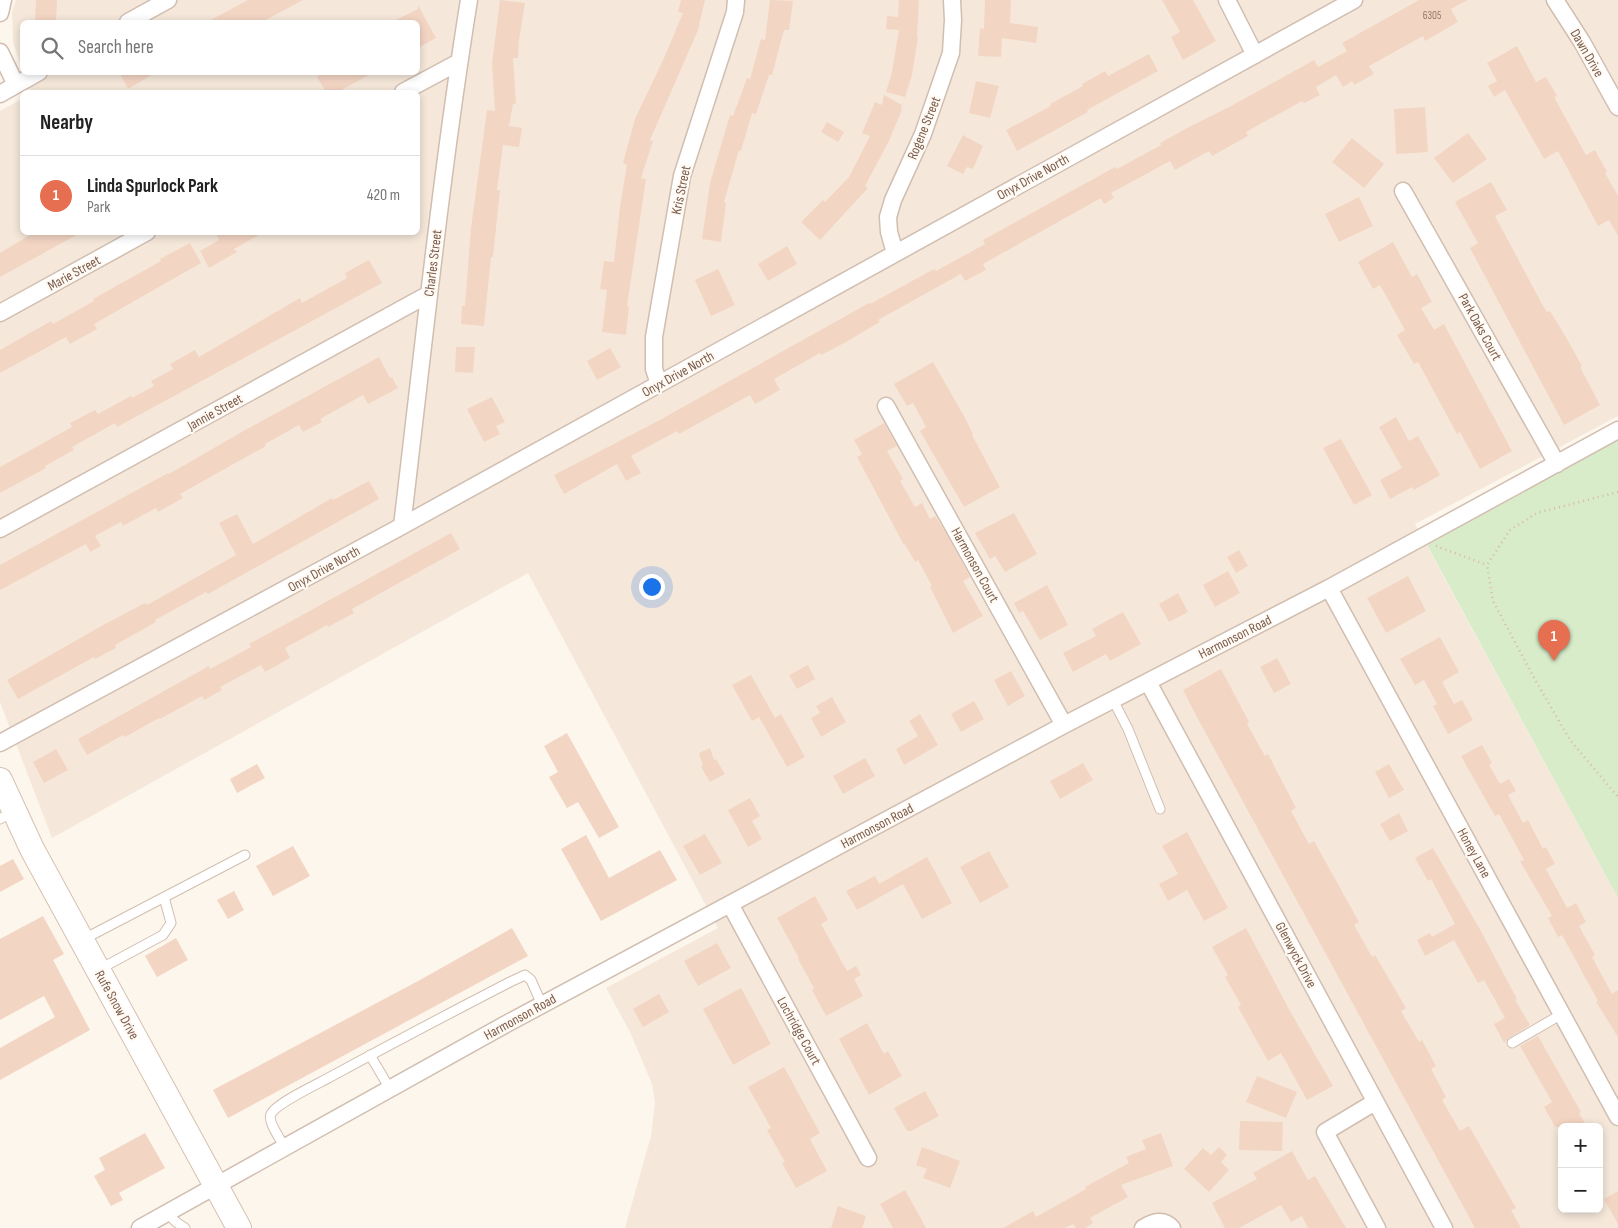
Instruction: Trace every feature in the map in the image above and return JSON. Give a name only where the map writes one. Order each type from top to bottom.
[{"type":"main road","name":"Rufe Snow Drive","points":[[0,780],[7,815],[32,849],[216,1186],[235,1226]]},
{"type":"street","points":[[0,13],[3,0]]},
{"type":"street","points":[[132,20],[168,0]]},
{"type":"street","name":"Charles Street","points":[[402,526],[429,294],[459,62],[469,0]]},
{"type":"street","name":"Kris Street","points":[[659,384],[654,369],[654,338],[682,176],[735,12],[736,0]]},
{"type":"street","name":"Rogene Street","points":[[895,253],[889,232],[888,217],[923,134],[952,53],[952,0]]},
{"type":"street","points":[[1226,0],[1255,55]]},
{"type":"street","name":"Onyx Drive North","points":[[0,743],[402,526],[1354,0]]},
{"type":"street","name":"Dawn Drive","points":[[1555,0],[1582,42],[1618,107]]},
{"type":"street","points":[[0,52],[16,85]]},
{"type":"street","points":[[407,90],[459,62]]},
{"type":"street","points":[[0,94],[33,75]]},
{"type":"street","name":"Park Oaks Court","points":[[1403,191],[1557,464]]},
{"type":"street","name":"Marie Street","points":[[0,313],[142,235]]},
{"type":"street","name":"Jannie Street","points":[[0,529],[429,294]]},
{"type":"street","name":"Harmonson Court","points":[[886,406],[1064,725]]},
{"type":"street","name":"Harmonson Road","points":[[140,1228],[542,1005],[1064,725],[1329,588],[1618,430]]},
{"type":"street","name":"Honey Lane","points":[[1329,588],[1618,1117]]},
{"type":"street","name":"Glenwyck Drive","points":[[1148,682],[1444,1228]]},
{"type":"street","name":"Lochridge Court","points":[[730,904],[868,1158]]},
{"type":"street","points":[[1375,1102],[1324,1132],[1377,1228]]},
{"type":"street","points":[[1143,1228],[1159,1221],[1169,1225]]},
{"type":"lane","points":[[1113,700],[1128,729],[1160,809]]},
{"type":"lane","points":[[82,940],[244,855]]},
{"type":"lane","points":[[98,970],[163,935],[170,923],[164,897]]},
{"type":"lane","points":[[285,1148],[270,1120],[270,1114],[276,1108],[370,1056],[525,975],[531,980],[542,1005]]},
{"type":"lane","points":[[1512,1043],[1562,1014]]},
{"type":"lane","points":[[370,1056],[390,1089]]},
{"type":"lane","points":[[167,1213],[186,1228]]},
{"type":"path","points":[[1618,492],[1537,513],[1510,530],[1486,565],[1493,601],[1533,676],[1570,740],[1618,797]]},
{"type":"path","points":[[1418,540],[1486,565]]},
{"type":"shaded area","points":[[16,0],[1618,0],[1618,416],[1415,524],[1618,898],[1618,1228],[625,1228],[651,1136],[655,1102],[652,1084],[630,1032],[606,988],[718,928],[528,573],[52,838],[0,702],[0,111],[20,100],[20,235],[420,235],[420,90],[30,90],[25,75],[420,75],[420,20],[20,20],[20,63],[13,42],[12,12]]},
{"type":"green space","points":[[1618,440],[1618,898],[1427,545]]},
{"type":"building","points":[[36,0],[57,0],[56,20],[35,20]]},
{"type":"building","points":[[248,0],[303,0],[266,20],[211,20]]},
{"type":"building","points":[[500,0],[525,3],[518,58],[513,58],[516,104],[513,104],[509,126],[522,128],[519,147],[503,145],[497,190],[500,190],[493,257],[491,257],[484,326],[461,324],[462,306],[465,306],[471,228],[487,110],[495,111],[492,64]]},
{"type":"building","points":[[681,0],[705,0],[698,30],[650,140],[653,141],[641,178],[646,179],[627,306],[629,306],[626,335],[602,332],[607,290],[600,289],[604,261],[614,262],[627,165],[623,163],[635,119],[683,13],[678,12]]},
{"type":"building","points":[[770,0],[793,1],[789,30],[784,30],[772,75],[769,75],[756,114],[752,113],[741,151],[739,150],[724,202],[726,203],[721,242],[702,239],[710,183],[730,115],[733,116],[747,78],[750,79],[761,39],[765,40]]},
{"type":"building","points":[[899,0],[919,0],[918,37],[912,75],[905,97],[886,92],[892,72],[899,30],[886,29],[887,16],[898,17]]},
{"type":"building","points":[[985,0],[1011,0],[1010,23],[1038,27],[1036,43],[1002,38],[1001,57],[978,56],[980,28],[984,29]]},
{"type":"building","points":[[1162,0],[1193,0],[1216,41],[1183,60],[1171,37],[1180,32]]},
{"type":"building","points":[[1419,0],[1468,0],[1451,9],[1458,22],[1425,41],[1423,36],[1369,66],[1374,74],[1354,85],[1352,81],[1343,87],[1336,75],[1316,87],[1320,95],[1304,103],[1302,101],[1246,132],[1248,136],[1212,156],[1209,151],[1175,170],[1170,161],[1111,193],[1114,198],[1104,204],[1101,198],[983,264],[986,270],[965,281],[961,274],[878,320],[880,322],[846,342],[821,355],[820,353],[774,379],[780,390],[755,404],[750,395],[679,434],[677,431],[631,456],[641,473],[626,481],[617,464],[564,494],[554,475],[658,421],[869,303],[934,269],[936,271],[985,244],[983,240],[1115,167],[1117,169],[1161,145],[1160,143],[1314,60],[1318,67],[1347,51],[1342,43]]},
{"type":"building","points":[[418,5],[436,38],[420,47],[420,20],[396,20],[418,9]]},
{"type":"building","points":[[1517,46],[1536,82],[1546,77],[1557,96],[1554,97],[1586,155],[1595,150],[1607,172],[1605,173],[1618,196],[1618,236],[1609,220],[1598,226],[1558,151],[1544,159],[1505,90],[1494,97],[1488,86],[1497,81],[1487,63]]},
{"type":"building","points":[[1149,54],[1158,71],[1017,151],[1006,130],[1051,106],[1050,104],[1083,86],[1082,84],[1105,71],[1108,76]]},
{"type":"building","points":[[121,75],[152,75],[128,89]]},
{"type":"building","points":[[321,75],[369,75],[342,90],[325,90],[317,77]]},
{"type":"building","points":[[976,81],[999,86],[990,118],[969,113]]},
{"type":"building","points":[[884,95],[902,105],[888,143],[865,186],[868,188],[820,240],[801,222],[823,200],[825,202],[849,177],[870,136],[862,133],[875,102],[882,105]]},
{"type":"building","points":[[1425,107],[1428,152],[1396,154],[1394,109]]},
{"type":"building","points":[[827,122],[844,132],[838,142],[821,132]]},
{"type":"building","points":[[1468,133],[1487,159],[1453,183],[1434,158]]},
{"type":"building","points":[[963,135],[983,146],[973,169],[967,167],[963,174],[947,166]]},
{"type":"building","points":[[1352,138],[1384,164],[1364,188],[1332,162]]},
{"type":"building","points":[[1491,182],[1507,210],[1495,216],[1542,304],[1547,312],[1550,311],[1582,366],[1580,367],[1600,405],[1564,425],[1470,248],[1478,243],[1455,202]]},
{"type":"building","points":[[1359,197],[1373,226],[1339,242],[1325,214]]},
{"type":"building","points":[[30,235],[77,235],[0,277],[0,253]]},
{"type":"building","points":[[216,235],[259,235],[234,249],[237,252],[209,268],[200,251],[219,240]]},
{"type":"building","points":[[1393,242],[1412,277],[1417,274],[1432,302],[1421,308],[1434,330],[1444,324],[1512,451],[1480,469],[1460,432],[1457,434],[1418,362],[1414,364],[1397,335],[1405,330],[1380,285],[1373,289],[1358,262]]},
{"type":"building","points":[[190,243],[201,263],[94,324],[97,329],[70,344],[66,337],[0,373],[0,350],[51,321],[53,324],[94,301],[93,299]]},
{"type":"building","points":[[787,246],[797,264],[768,281],[758,264]]},
{"type":"building","points":[[369,260],[382,283],[117,427],[115,423],[72,447],[74,450],[45,466],[46,468],[0,493],[0,467],[72,427],[70,423],[95,410],[98,414],[154,386],[151,381],[173,369],[170,364],[195,350],[199,357],[300,298],[302,303],[347,278],[345,273]]},
{"type":"building","points":[[718,269],[735,305],[711,316],[695,280]]},
{"type":"building","points":[[456,347],[475,347],[473,373],[455,372]]},
{"type":"building","points":[[610,348],[621,367],[597,380],[587,361]]},
{"type":"building","points":[[379,357],[390,378],[392,377],[398,388],[368,404],[363,395],[320,419],[322,422],[303,432],[299,425],[265,444],[266,446],[180,494],[183,498],[158,512],[156,508],[123,526],[121,522],[95,536],[101,546],[90,552],[86,544],[0,590],[0,565],[169,474]]},
{"type":"building","points":[[933,362],[964,416],[1000,487],[964,507],[920,431],[926,427],[913,403],[907,406],[894,384]]},
{"type":"building","points":[[492,397],[505,422],[496,426],[500,434],[484,442],[467,409]]},
{"type":"building","points":[[1396,417],[1409,441],[1418,436],[1440,475],[1414,490],[1412,487],[1390,499],[1380,480],[1402,468],[1379,427]]},
{"type":"building","points":[[884,423],[897,446],[887,451],[903,479],[900,481],[915,507],[922,503],[930,519],[935,516],[946,533],[970,577],[963,581],[983,616],[953,633],[918,560],[915,562],[904,545],[857,457],[862,454],[854,440]]},
{"type":"building","points":[[1341,439],[1372,495],[1354,505],[1323,448]]},
{"type":"building","points":[[369,481],[379,499],[208,594],[206,592],[155,620],[156,622],[115,645],[116,648],[95,659],[94,657],[18,699],[7,680],[103,625],[145,603],[147,605],[236,555],[219,523],[237,514],[253,544],[332,498],[333,500]]},
{"type":"building","points":[[1014,513],[1037,554],[1005,572],[995,556],[990,559],[975,533]]},
{"type":"building","points":[[451,533],[460,549],[352,609],[354,613],[328,627],[327,625],[285,648],[290,658],[265,672],[261,665],[220,687],[222,690],[204,700],[202,696],[87,755],[78,739],[209,666],[210,669],[251,647],[249,644]]},
{"type":"building","points":[[1239,550],[1248,566],[1236,573],[1227,557]]},
{"type":"building","points":[[1228,571],[1240,593],[1215,607],[1203,585]]},
{"type":"building","points":[[1408,576],[1426,611],[1386,633],[1367,598]]},
{"type":"building","points":[[1047,585],[1068,625],[1040,640],[1023,611],[1019,613],[1014,603]]},
{"type":"building","points":[[1178,593],[1188,612],[1169,622],[1159,604]]},
{"type":"building","points":[[1123,612],[1141,644],[1110,661],[1106,654],[1073,672],[1063,653],[1096,636],[1092,629]]},
{"type":"building","points":[[1440,637],[1459,672],[1442,682],[1454,704],[1462,700],[1473,720],[1448,734],[1433,706],[1437,704],[1424,680],[1415,685],[1400,659]]},
{"type":"building","points":[[1277,658],[1291,684],[1274,693],[1260,667]]},
{"type":"building","points":[[808,665],[815,679],[797,689],[789,675]]},
{"type":"building","points":[[1221,669],[1249,722],[1247,724],[1265,756],[1268,754],[1296,808],[1291,811],[1309,844],[1314,841],[1359,922],[1354,925],[1372,957],[1375,955],[1406,1008],[1401,1011],[1419,1042],[1422,1040],[1436,1066],[1431,1069],[1446,1097],[1442,1100],[1460,1131],[1469,1126],[1516,1208],[1511,1210],[1521,1228],[1475,1228],[1198,719],[1183,690]]},
{"type":"building","points":[[1011,671],[1025,696],[1008,706],[994,680]]},
{"type":"building","points":[[751,675],[775,718],[781,714],[805,757],[787,767],[759,717],[752,721],[732,685]]},
{"type":"building","points":[[832,697],[846,722],[821,737],[811,718],[820,713],[816,706]]},
{"type":"building","points":[[974,701],[984,719],[961,732],[951,714]]},
{"type":"building","points":[[920,714],[938,745],[904,765],[896,749],[918,736],[909,721]]},
{"type":"building","points":[[567,733],[619,827],[599,838],[578,802],[567,808],[549,777],[558,772],[544,746]]},
{"type":"building","points":[[1482,745],[1492,763],[1489,765],[1500,784],[1509,779],[1516,791],[1508,795],[1523,823],[1528,820],[1543,849],[1546,847],[1555,864],[1546,869],[1567,908],[1576,903],[1586,922],[1579,926],[1595,955],[1592,957],[1612,994],[1618,990],[1618,1037],[1596,1002],[1598,1001],[1562,935],[1558,937],[1548,918],[1552,916],[1520,861],[1524,860],[1499,814],[1495,816],[1461,756]]},
{"type":"building","points":[[710,748],[714,760],[716,759],[725,774],[710,782],[701,767],[703,766],[699,753]]},
{"type":"building","points":[[56,749],[68,770],[44,783],[33,762]]},
{"type":"building","points":[[865,758],[875,776],[843,794],[833,776]]},
{"type":"building","points":[[1083,763],[1093,780],[1060,799],[1050,781]]},
{"type":"building","points":[[257,764],[265,778],[237,793],[230,779]]},
{"type":"building","points":[[1389,764],[1404,790],[1389,798],[1375,772]]},
{"type":"building","points":[[750,798],[760,816],[752,821],[762,839],[748,847],[728,810]]},
{"type":"building","points":[[1399,813],[1408,831],[1390,841],[1380,824]]},
{"type":"building","points":[[1187,832],[1228,908],[1204,921],[1187,890],[1168,901],[1159,884],[1178,874],[1162,846]]},
{"type":"building","points":[[705,834],[722,863],[700,875],[683,846]]},
{"type":"building","points":[[586,835],[609,878],[660,850],[677,880],[601,921],[561,849]]},
{"type":"building","points":[[293,846],[310,876],[273,896],[256,866]]},
{"type":"building","points":[[1433,848],[1482,933],[1517,999],[1515,1000],[1530,1025],[1504,1043],[1494,1024],[1505,1018],[1484,980],[1478,983],[1454,940],[1425,956],[1417,940],[1430,933],[1432,937],[1455,924],[1431,879],[1428,881],[1415,858]]},
{"type":"building","points":[[989,851],[1009,887],[980,903],[960,867]]},
{"type":"building","points":[[927,857],[952,903],[922,919],[903,884],[857,910],[846,891],[875,876],[879,884]]},
{"type":"building","points":[[13,859],[24,879],[0,892],[0,866]]},
{"type":"building","points":[[234,891],[244,910],[228,919],[217,900]]},
{"type":"building","points":[[815,896],[828,920],[821,924],[847,971],[856,966],[861,975],[854,979],[863,996],[826,1016],[812,990],[814,988],[799,958],[777,918]]},
{"type":"building","points":[[43,916],[64,954],[53,960],[90,1030],[0,1080],[0,1048],[55,1017],[44,996],[0,1020],[0,939]]},
{"type":"building","points":[[512,928],[528,956],[228,1118],[213,1090],[420,980]]},
{"type":"building","points":[[1246,928],[1333,1086],[1307,1100],[1281,1053],[1268,1061],[1238,1007],[1241,1005],[1225,977],[1228,975],[1212,947]]},
{"type":"building","points":[[176,938],[188,960],[157,977],[145,956]]},
{"type":"building","points":[[717,943],[731,968],[698,986],[684,961]]},
{"type":"building","points":[[741,988],[771,1044],[733,1065],[703,1009]]},
{"type":"building","points":[[659,994],[669,1012],[643,1027],[633,1009]]},
{"type":"building","points":[[867,1023],[884,1054],[888,1051],[902,1076],[869,1095],[839,1039]]},
{"type":"building","points":[[1538,1036],[1581,1112],[1579,1113],[1585,1123],[1558,1123],[1558,1127],[1555,1127],[1544,1107],[1552,1102],[1520,1046]]},
{"type":"building","points":[[784,1067],[820,1133],[810,1139],[827,1171],[796,1188],[782,1163],[785,1162],[767,1130],[771,1128],[748,1087]]},
{"type":"building","points":[[1257,1076],[1297,1092],[1286,1118],[1246,1102]]},
{"type":"building","points":[[925,1091],[939,1116],[911,1131],[907,1131],[894,1108]]},
{"type":"building","points":[[1240,1121],[1283,1122],[1282,1151],[1239,1150]]},
{"type":"building","points":[[145,1133],[165,1168],[119,1193],[123,1200],[111,1206],[94,1176],[105,1170],[99,1158]]},
{"type":"building","points":[[1161,1133],[1173,1166],[1121,1185],[1128,1197],[1090,1218],[1093,1223],[1085,1228],[1076,1228],[1073,1224],[1065,1228],[1003,1228],[1033,1211],[1036,1217],[1086,1189],[1085,1187],[1129,1163],[1126,1157],[1146,1149],[1142,1140]]},
{"type":"building","points":[[922,1147],[960,1161],[950,1188],[923,1178],[927,1169],[916,1165]]},
{"type":"building","points":[[1219,1147],[1227,1155],[1221,1162],[1229,1170],[1209,1192],[1184,1169],[1203,1148],[1211,1155]]},
{"type":"building","points":[[1292,1151],[1308,1180],[1315,1176],[1346,1228],[1308,1228],[1302,1216],[1291,1222],[1281,1205],[1239,1228],[1225,1228],[1212,1203],[1257,1179],[1253,1173]]},
{"type":"building","points":[[905,1190],[926,1228],[893,1228],[880,1204]]},
{"type":"building","points":[[1618,1191],[1618,1224],[1604,1199]]},
{"type":"building","points":[[838,1206],[866,1216],[862,1228],[831,1228]]},
{"type":"place","name":"Linda Spurlock Park","points":[[1554,661]]}]
